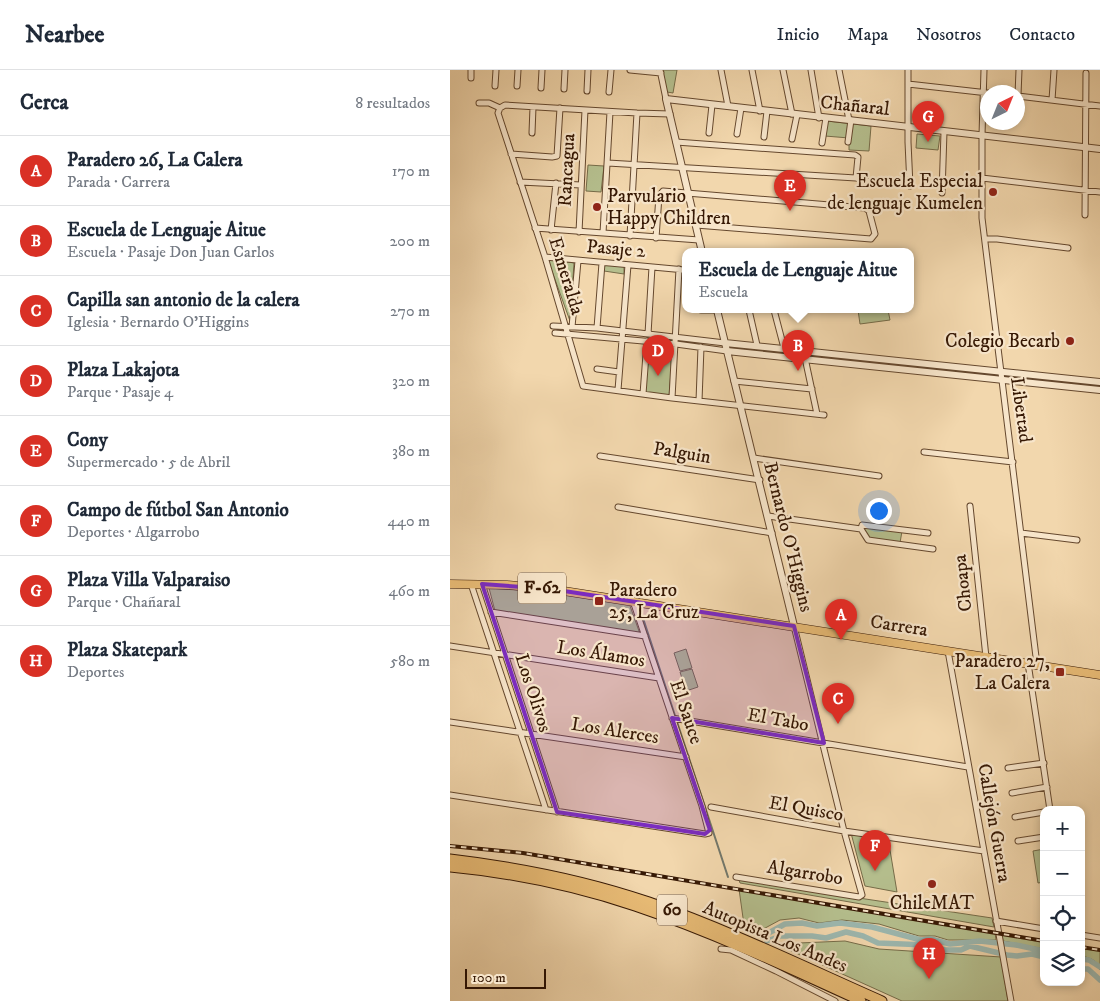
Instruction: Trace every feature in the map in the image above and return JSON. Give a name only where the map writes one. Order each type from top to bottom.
[{"type":"highway","name":"Autopista Los Andes","points":[[450,859],[506,866],[552,875],[648,902],[730,934],[882,1001]]},
{"type":"highway","name":"Autopista Los Andes","points":[[450,867],[501,873],[538,880],[634,905],[740,947],[861,1001]]},
{"type":"main road","name":"F-62","points":[[450,584],[552,588],[633,601]]},
{"type":"main road","name":"Carrera","points":[[633,601],[1100,675]]},
{"type":"street","points":[[471,70],[471,78]]},
{"type":"street","points":[[495,86],[496,70]]},
{"type":"street","points":[[517,86],[518,70]]},
{"type":"street","points":[[541,88],[542,70]]},
{"type":"street","points":[[564,89],[565,70]]},
{"type":"street","points":[[587,91],[588,70]]},
{"type":"street","points":[[609,92],[611,70]]},
{"type":"street","points":[[630,70],[660,72],[701,248]]},
{"type":"street","points":[[721,70],[728,106]]},
{"type":"street","points":[[752,70],[763,111],[764,137]]},
{"type":"street","points":[[783,70],[794,115],[792,139]]},
{"type":"street","points":[[811,70],[822,118],[822,143]]},
{"type":"street","points":[[839,70],[850,120],[848,142]]},
{"type":"street","points":[[908,70],[910,186]]},
{"type":"street","name":"Libertad","points":[[984,70],[985,85]]},
{"type":"street","points":[[1018,85],[1019,70]]},
{"type":"street","points":[[1052,100],[1054,70]]},
{"type":"street","points":[[1084,215],[1086,73]]},
{"type":"street","points":[[908,84],[980,91]]},
{"type":"street","points":[[1025,97],[1100,106]]},
{"type":"street","name":"Chañaral","points":[[666,99],[1100,150]]},
{"type":"street","points":[[479,103],[489,103],[500,108],[504,105],[670,114]]},
{"type":"street","points":[[709,133],[712,105]]},
{"type":"street","points":[[532,133],[533,107]]},
{"type":"street","name":"Esmeralda","points":[[500,108],[498,113],[569,326],[567,334],[583,386],[618,390]]},
{"type":"street","points":[[511,154],[557,156],[560,108]]},
{"type":"street","points":[[737,134],[741,108]]},
{"type":"street","name":"Rancagua","points":[[579,232],[585,110]]},
{"type":"street","points":[[603,233],[610,112]]},
{"type":"street","points":[[630,236],[637,113]]},
{"type":"street","name":"Libertad","points":[[982,130],[982,218],[1037,665]]},
{"type":"street","points":[[942,193],[944,132]]},
{"type":"street","points":[[676,142],[855,154],[858,157],[856,178]]},
{"type":"street","points":[[608,163],[856,178],[870,182]]},
{"type":"street","points":[[982,178],[1100,192]]},
{"type":"street","points":[[520,182],[581,185]]},
{"type":"street","points":[[552,230],[556,183]]},
{"type":"street","points":[[656,238],[660,193],[663,191],[868,209],[875,234],[871,239],[696,225]]},
{"type":"street","points":[[535,228],[699,240]]},
{"type":"street","points":[[985,239],[998,238],[1068,248]]},
{"type":"street","name":"Pasaje 2","points":[[545,257],[682,269]]},
{"type":"street","points":[[569,326],[578,261]]},
{"type":"street","points":[[597,328],[602,263]]},
{"type":"street","points":[[628,265],[618,390],[824,415]]},
{"type":"street","points":[[648,334],[652,267]]},
{"type":"street","points":[[672,398],[675,336],[682,269]]},
{"type":"street","name":"Bernardo O'Higgins","points":[[718,313],[844,830]]},
{"type":"street","points":[[750,313],[757,345]]},
{"type":"street","points":[[775,313],[784,348]]},
{"type":"street","points":[[553,326],[597,328],[784,348],[1100,390]]},
{"type":"street","points":[[555,333],[1001,376],[1100,382]]},
{"type":"street","points":[[643,394],[647,341]]},
{"type":"street","points":[[699,401],[701,347]]},
{"type":"street","points":[[805,358],[817,414]]},
{"type":"street","points":[[597,369],[619,372]]},
{"type":"street","points":[[734,381],[812,388]]},
{"type":"street","points":[[924,452],[1013,462]]},
{"type":"street","name":"Palguin","points":[[600,456],[760,480]]},
{"type":"street","points":[[754,458],[879,476]]},
{"type":"street","name":"Choapa","points":[[970,506],[986,656]]},
{"type":"street","points":[[618,507],[772,533]]},
{"type":"street","points":[[768,516],[861,529],[868,540],[934,549]]},
{"type":"street","points":[[861,529],[862,525],[928,533]]},
{"type":"street","points":[[1021,533],[1076,540]]},
{"type":"street","name":"Los Olivos","points":[[471,584],[546,810]]},
{"type":"street","name":"Los Olivos","points":[[482,584],[557,812]]},
{"type":"street","name":"El Sauce","points":[[557,812],[705,834],[709,833],[686,757],[633,601]]},
{"type":"street","points":[[491,612],[645,636]]},
{"type":"street","name":"Los Álamos","points":[[450,646],[659,678]]},
{"type":"street","name":"Callejón Guerra","points":[[948,650],[1011,1001]]},
{"type":"street","points":[[1028,663],[1050,806]]},
{"type":"street","name":"El Tabo","points":[[672,718],[968,768]]},
{"type":"street","name":"Los Alerces","points":[[450,722],[686,757]]},
{"type":"street","points":[[1008,768],[1044,763]]},
{"type":"street","points":[[1012,793],[1048,787]]},
{"type":"street","points":[[450,795],[557,812]]},
{"type":"street","name":"El Quisco","points":[[711,807],[844,830],[984,851]]},
{"type":"street","points":[[1015,817],[1040,813]]},
{"type":"street","name":"Algarrobo","points":[[736,877],[861,896],[844,830]]},
{"type":"street","points":[[1018,841],[1040,838]]},
{"type":"street","points":[[996,922],[1040,928]]},
{"type":"street","points":[[1085,936],[1100,938]]},
{"type":"street","points":[[721,949],[731,950],[835,1001]]},
{"type":"highlighted area","points":[[482,584],[551,589],[794,626],[824,743],[672,718],[710,830],[705,834],[557,812]]},
{"type":"green space","points":[[662,70],[677,70],[673,93],[667,92]]},
{"type":"green space","points":[[827,121],[871,126],[869,151],[849,150],[849,138],[825,136]]},
{"type":"green space","points":[[917,134],[940,136],[938,150],[916,148]]},
{"type":"green space","points":[[588,165],[604,166],[601,192],[586,191]]},
{"type":"green space","points":[[548,260],[574,263],[570,321]]},
{"type":"green space","points":[[605,264],[624,265],[624,274],[604,271]]},
{"type":"green space","points":[[858,313],[889,313],[890,320],[860,324]]},
{"type":"green space","points":[[647,357],[672,360],[669,396],[644,392]]},
{"type":"green space","points":[[864,526],[902,531],[900,543],[869,539],[863,530]]},
{"type":"green space","points":[[489,588],[557,593],[629,603],[640,634],[495,611]]},
{"type":"green space","points":[[686,649],[692,668],[680,671],[674,653]]},
{"type":"green space","points":[[692,669],[698,687],[686,691],[680,672]]},
{"type":"green space","points":[[851,833],[888,838],[897,892],[865,886]]},
{"type":"green space","points":[[1040,850],[1040,883],[1038,883],[1033,851]]},
{"type":"green space","points":[[739,880],[992,918],[994,927],[740,883]]},
{"type":"green space","points":[[739,889],[995,933],[996,940],[948,940],[935,936],[919,936],[879,924],[842,920],[819,923],[799,918],[780,920],[756,933],[744,925]]},
{"type":"green space","points":[[1002,933],[1040,939],[1040,948],[1003,941]]},
{"type":"green space","points":[[845,941],[879,949],[1001,957],[1008,1001],[902,1001],[776,944]]},
{"type":"green space","points":[[1085,948],[1100,950],[1100,970],[1093,960],[1085,957]]},
{"type":"waterway","points":[[639,606],[728,877]]},
{"type":"waterway","points":[[765,935],[785,924],[802,923],[817,926],[840,923],[872,927],[921,940],[931,939],[950,944],[980,941],[1040,950]]},
{"type":"waterway","points":[[767,941],[781,936],[826,938],[846,932],[863,936],[878,943],[927,945],[945,950],[961,950],[970,946],[1007,955],[1032,954],[1040,956]]},
{"type":"waterway","points":[[1085,960],[1100,967]]},
{"type":"waterway","points":[[1085,969],[1088,969],[1100,980]]},
{"type":"railway","points":[[450,846],[523,853],[1040,940]]},
{"type":"railway","points":[[1085,948],[1100,950]]},
{"type":"place","name":"Plaza Villa Valparaiso","points":[[928,142]]},
{"type":"place","name":"Escuela Especial de lenguaje Kumelen","points":[[993,192]]},
{"type":"place","name":"Parvulario Happy Children","points":[[597,207]]},
{"type":"place","name":"Cony","points":[[790,211]]},
{"type":"place","name":"Colegio Becarb","points":[[1070,341]]},
{"type":"place","name":"Escuela de Lenguaje Aitue","points":[[798,371]]},
{"type":"place","name":"Plaza Lakajota","points":[[658,376]]},
{"type":"place","name":"Paradero 25, La Cruz","points":[[599,601]]},
{"type":"place","name":"Paradero 26, La Calera","points":[[841,640]]},
{"type":"place","name":"Paradero 27, La Calera","points":[[1060,672]]},
{"type":"place","name":"Capilla san antonio de la calera","points":[[838,724]]},
{"type":"place","name":"Campo de fútbol San Antonio","points":[[875,871]]},
{"type":"place","name":"ChileMAT","points":[[932,884]]},
{"type":"place","name":"Plaza Skatepark","points":[[929,979]]}]
